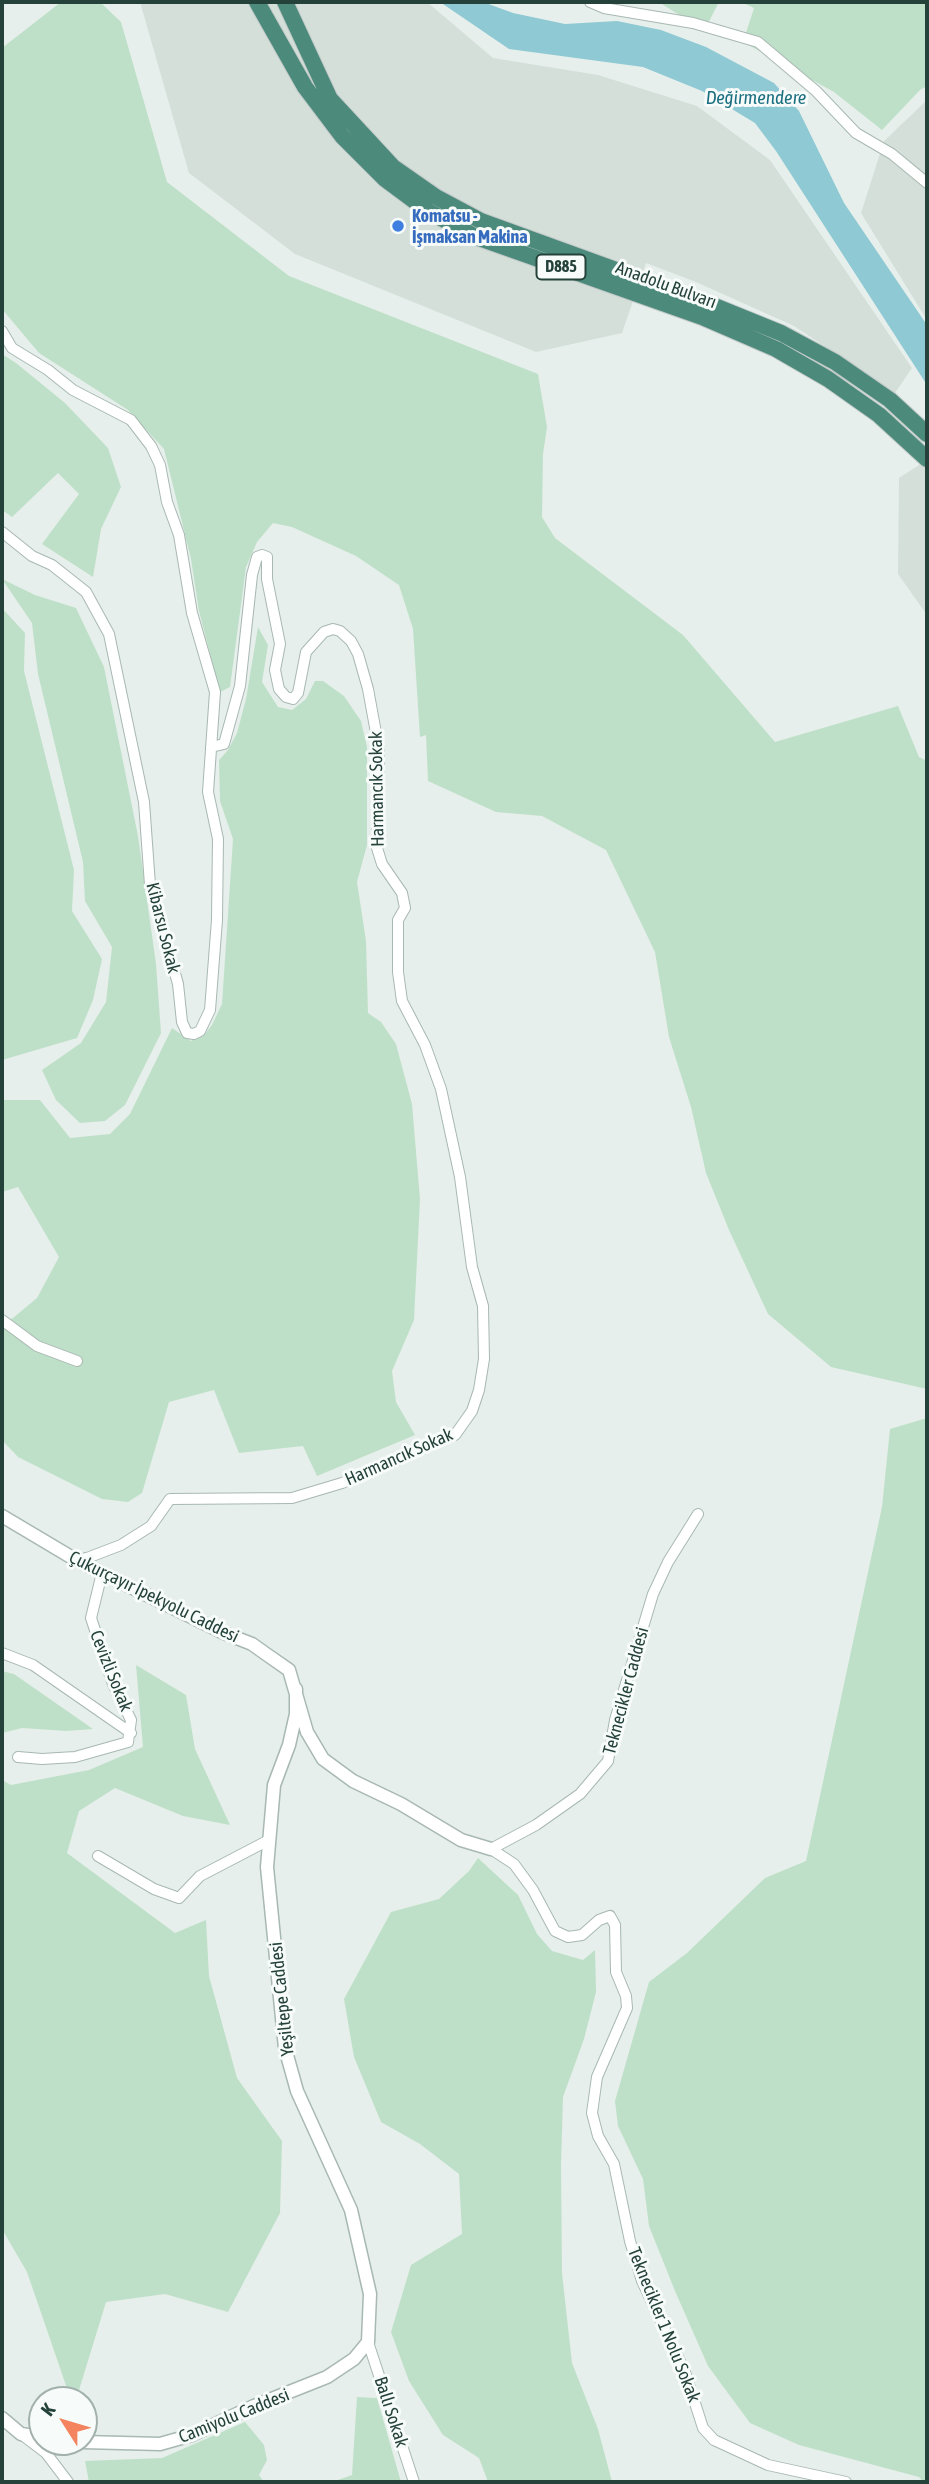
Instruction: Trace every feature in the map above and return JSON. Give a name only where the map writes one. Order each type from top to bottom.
[{"type":"highway","name":"Anadolu Bulvarı","points":[[257,2],[304,87],[342,136],[385,179],[428,211],[476,237],[702,317],[776,349],[828,379],[879,415],[927,459]]},
{"type":"highway","name":"Anadolu Bulvarı","points":[[285,2],[330,99],[393,167],[436,197],[481,221],[707,303],[781,333],[835,362],[890,400],[927,434]]},
{"type":"street","points":[[590,2],[604,8],[693,23],[758,43],[816,91],[856,133],[892,154],[927,183]]},
{"type":"street","points":[[2,331],[12,348],[48,370],[73,390],[131,420],[151,446],[160,465],[167,502],[179,535],[192,613],[215,692],[211,747]]},
{"type":"street","name":"Kibarsu Sokak","points":[[2,532],[32,556],[52,565],[86,592],[109,634],[144,802],[150,885],[178,984],[182,1023],[187,1033],[194,1034],[201,1031],[210,1010],[217,920],[218,839],[208,792],[211,747]]},
{"type":"street","name":"Harmancık Sokak","points":[[76,1560],[121,1545],[151,1526],[170,1499],[292,1497],[342,1483],[398,1460],[455,1435],[472,1411],[479,1390],[484,1359],[483,1306],[472,1267],[460,1177],[440,1089],[425,1045],[402,1001],[398,971],[398,920],[405,908],[402,893],[382,864],[377,848],[379,749],[368,689],[358,654],[351,641],[340,631],[333,629],[324,632],[306,652],[298,692],[293,699],[286,698],[279,689],[275,670],[280,644],[267,579],[267,557],[262,555],[257,557],[252,575],[240,686],[224,744],[211,747]]},
{"type":"street","points":[[2,1320],[37,1346],[77,1361]]},
{"type":"street","name":"Teknecikler Caddesi","points":[[491,1849],[536,1825],[580,1794],[608,1761],[615,1720],[653,1594],[668,1562],[698,1514]]},
{"type":"street","name":"Çukurçayır İpekyolu Caddesi","points":[[2,1516],[76,1560],[224,1633],[252,1644],[289,1670],[296,1689]]},
{"type":"street","name":"Cevizli Sokak","points":[[19,1757],[75,1757],[128,1742],[131,1720],[113,1684],[91,1618],[102,1573]]},
{"type":"street","points":[[2,1653],[33,1665],[131,1732]]},
{"type":"street","points":[[296,1689],[307,1732],[323,1759],[352,1780],[401,1804],[461,1840],[491,1849]]},
{"type":"street","name":"Yeşiltepe Caddesi","points":[[296,1689],[296,1714],[289,1745],[274,1786],[267,1867],[285,2048],[297,2091],[351,2210],[370,2294],[368,2342]]},
{"type":"street","points":[[98,1856],[154,1889],[179,1898],[200,1876],[269,1840]]},
{"type":"street","name":"Teknecikler 1 Nolu Sokak","points":[[491,1849],[514,1864],[533,1890],[555,1931],[568,1937],[582,1935],[599,1920],[610,1916],[615,1925],[616,1972],[626,1996],[627,2008],[597,2077],[592,2113],[598,2136],[614,2164],[630,2241],[642,2281],[685,2372],[704,2428],[714,2440],[768,2465],[845,2482]]},
{"type":"street","name":"Camiyolu Caddesi","points":[[98,2442],[160,2444],[192,2435],[254,2406],[327,2377],[354,2359],[368,2342]]},
{"type":"street","name":"Ballı Sokak","points":[[368,2342],[414,2482]]},
{"type":"street","points":[[2,2418],[46,2453],[68,2482]]},
{"type":"street","points":[[21,2434],[28,2435]]},
{"type":"shaded area","points":[[140,2],[427,2],[493,58],[598,75],[697,106],[770,160],[912,368],[895,393],[794,326],[696,282],[646,263],[622,333],[536,352],[295,254],[189,173]]},
{"type":"shaded area","points":[[927,100],[927,320],[861,213],[884,141]]},
{"type":"shaded area","points":[[927,460],[927,615],[898,574],[899,478]]},
{"type":"green space","points":[[61,2],[100,2],[121,22],[167,182],[289,276],[538,374],[547,427],[543,454],[542,517],[555,538],[683,635],[775,742],[898,706],[919,757],[927,761],[927,1389],[831,1367],[768,1314],[706,1173],[691,1107],[669,1037],[655,952],[606,850],[542,816],[496,812],[428,781],[426,735],[420,737],[413,629],[399,585],[356,556],[292,527],[273,523],[257,542],[246,567],[230,687],[220,692],[199,611],[191,559],[164,449],[128,410],[39,353],[2,309],[2,48]]},
{"type":"green space","points":[[659,2],[719,2],[704,31]]},
{"type":"green space","points":[[741,2],[927,2],[927,86],[882,130],[834,92],[743,42],[754,8]]},
{"type":"green space","points":[[2,354],[65,403],[108,448],[121,487],[101,529],[93,577],[42,544],[79,494],[58,473],[12,517],[2,510]]},
{"type":"green space","points":[[2,579],[35,595],[76,608],[104,667],[138,836],[156,964],[161,1033],[125,1105],[105,1121],[80,1123],[56,1100],[42,1070],[81,1043],[106,1002],[112,947],[85,901],[83,862],[38,674],[32,623]]},
{"type":"green space","points":[[2,608],[25,633],[24,671],[74,870],[72,911],[102,959],[93,1000],[77,1038],[2,1060]]},
{"type":"green space","points":[[258,627],[268,645],[262,682],[278,707],[292,710],[306,699],[315,681],[323,681],[344,696],[361,721],[367,747],[367,845],[357,882],[366,941],[368,1013],[381,1022],[396,1044],[412,1104],[420,1199],[414,1320],[392,1371],[396,1402],[415,1435],[317,1476],[303,1446],[239,1453],[214,1390],[169,1402],[142,1493],[128,1502],[102,1499],[18,1457],[2,1440],[2,1323],[13,1318],[37,1298],[59,1257],[18,1187],[2,1192],[2,1100],[40,1100],[70,1138],[110,1134],[130,1114],[172,1028],[191,1041],[204,1035],[212,1025],[222,1004],[233,839],[220,801],[219,760],[237,733],[246,699]]},
{"type":"green space","points":[[927,1418],[927,2482],[923,2482],[919,2477],[799,2445],[750,2423],[708,2366],[675,2291],[649,2226],[643,2179],[618,2126],[615,2101],[649,1982],[687,1953],[765,1878],[806,1861],[882,1507],[890,1429]]},
{"type":"green space","points":[[136,1665],[186,1695],[195,1749],[230,1825],[183,1816],[115,1788],[79,1811],[67,1853],[175,1933],[206,1920],[209,1976],[237,2078],[282,2141],[280,2213],[228,2312],[165,2294],[106,2302],[80,2386],[66,2386],[27,2272],[2,2229],[2,1780],[11,1785],[89,1770],[143,1747]]},
{"type":"green space","points":[[2,1671],[14,1674],[93,1729],[66,1731],[22,1728],[2,1733]]},
{"type":"green space","points":[[478,1858],[518,1895],[537,1934],[552,1951],[583,1960],[595,1950],[596,1992],[584,2039],[563,2097],[562,2273],[572,2363],[598,2429],[612,2482],[488,2482],[479,2458],[443,2435],[409,2381],[391,2332],[411,2265],[462,2234],[459,2174],[420,2144],[381,2122],[354,2057],[344,1999],[391,1912],[439,1899],[469,1871]]},
{"type":"green space","points":[[357,2397],[377,2398],[401,2482],[332,2482],[352,2475]]},
{"type":"green space","points":[[245,2422],[264,2445],[267,2460],[259,2475],[264,2482],[89,2482],[85,2461],[162,2458]]},
{"type":"water","name":"Değirmendere","points":[[440,2],[483,2],[513,13],[565,24],[617,21],[661,30],[706,47],[774,83],[799,111],[844,203],[927,325],[927,385],[776,151],[755,123],[702,91],[643,67],[509,49]]},
{"type":"place","name":"Komatsu - İşmaksan Makina","points":[[398,226]]}]
